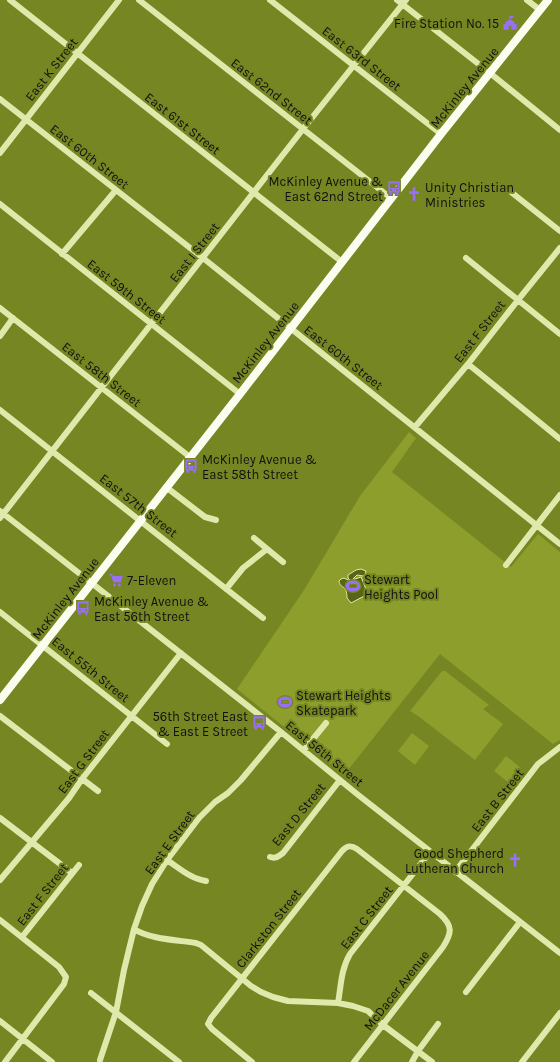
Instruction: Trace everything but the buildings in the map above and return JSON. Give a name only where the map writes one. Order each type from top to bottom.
[{"type":"main road","name":"McKinley Avenue","points":[[0,700],[392,199],[441,134],[548,0]]},
{"type":"street","name":"East 61st Street","points":[[10,0],[342,262]]},
{"type":"street","name":"East K Street","points":[[0,152],[119,0]]},
{"type":"street","name":"East 62nd Street","points":[[139,0],[392,199]]},
{"type":"street","name":"East 63rd Street","points":[[270,0],[441,134]]},
{"type":"street","points":[[526,0],[540,10]]},
{"type":"street","name":"East I Street","points":[[1,514],[102,388],[303,129],[354,66],[402,1]]},
{"type":"street","points":[[402,1],[560,130]]},
{"type":"street","name":"East 60th Street","points":[[0,99],[203,258],[560,544]]},
{"type":"street","points":[[62,254],[116,190]]},
{"type":"street","points":[[511,192],[560,231]]},
{"type":"street","name":"East 59th Street","points":[[0,204],[240,394]]},
{"type":"street","name":"East F Street","points":[[415,427],[468,364],[560,248]]},
{"type":"street","points":[[466,258],[560,334]]},
{"type":"street","name":"East 58th Street","points":[[0,308],[190,457]]},
{"type":"street","points":[[0,336],[13,318]]},
{"type":"street","points":[[468,364],[560,439]]},
{"type":"street","name":"East 57th Street","points":[[0,410],[263,618]]},
{"type":"street","points":[[166,487],[205,517],[216,520]]},
{"type":"street","points":[[506,565],[560,495]]},
{"type":"street","name":"East 56th Street","points":[[1,514],[92,583],[304,750],[455,872],[560,953]]},
{"type":"street","points":[[254,538],[283,562]]},
{"type":"street","points":[[226,589],[243,568],[267,549]]},
{"type":"street","name":"East 55th Street","points":[[0,612],[167,744]]},
{"type":"street","name":"East G Street","points":[[0,880],[69,798],[82,779],[181,653]]},
{"type":"street","points":[[0,716],[98,791]]},
{"type":"street","points":[[304,750],[326,723]]},
{"type":"street","name":"East E Street","points":[[100,1060],[116,1012],[134,929],[147,894],[167,860],[199,818],[241,780],[281,732]]},
{"type":"street","name":"East B Street","points":[[455,872],[538,764],[560,747]]},
{"type":"street","name":"East D Street","points":[[270,856],[274,858],[282,853],[340,780]]},
{"type":"street","points":[[0,818],[72,873]]},
{"type":"street","name":"Clarkston Street","points":[[252,1062],[216,1033],[208,1024],[217,1010],[342,851],[351,846],[357,849],[404,885]]},
{"type":"street","name":"East C Street","points":[[338,1003],[342,972],[346,960],[430,852]]},
{"type":"street","points":[[167,860],[191,876],[206,881]]},
{"type":"street","name":"East F Street","points":[[22,937],[79,865]]},
{"type":"street","name":"McDacer Avenue","points":[[354,1062],[443,947],[449,936],[450,929],[448,923],[442,916],[404,885]]},
{"type":"street","points":[[0,920],[59,967],[66,977],[64,984],[5,1062]]},
{"type":"street","points":[[466,992],[520,922]]},
{"type":"street","points":[[134,929],[159,938],[198,944],[207,949],[261,992],[280,1000],[338,1003],[368,1011],[383,1025],[432,1062]]},
{"type":"street","points":[[92,993],[179,1062]]},
{"type":"street","points":[[522,1062],[560,1013]]},
{"type":"street","points":[[0,1021],[52,1062]]},
{"type":"street","points":[[412,1062],[418,1050],[438,1024]]},
{"type":"shaded area","points":[[409,432],[416,438],[392,472],[511,567],[538,534],[560,552],[560,740],[553,744],[440,654],[344,775],[237,689],[304,590],[360,496]]},
{"type":"shaded area","name":"Stewart Heights Pool","points":[[361,569],[366,571],[365,575],[357,575],[352,580],[361,577],[368,594],[351,603],[347,598],[345,589],[339,581],[344,578],[350,581],[348,575]]},
{"type":"shaded area","points":[[442,671],[445,671],[489,705],[483,709],[503,724],[475,760],[410,711]]},
{"type":"shaded area","points":[[412,733],[429,746],[415,765],[398,751]]},
{"type":"shaded area","points":[[506,756],[521,768],[509,783],[494,771]]},
{"type":"place","name":"Fire Station No. 15","points":[[510,23]]},
{"type":"place","name":"McKinley Avenue & East 62nd Street","points":[[394,188]]},
{"type":"place","name":"Unity Christian Ministries","points":[[414,194]]},
{"type":"place","name":"McKinley Avenue & East 58th Street","points":[[191,466]]},
{"type":"place","name":"7-Eleven","points":[[116,580]]},
{"type":"place","name":"Stewart Heights Pool","points":[[353,586]]},
{"type":"place","name":"McKinley Avenue & East 56th Street","points":[[83,608]]},
{"type":"place","name":"Stewart Heights Skatepark","points":[[285,702]]},
{"type":"place","name":"56th Street East & East E Street","points":[[259,723]]},
{"type":"place","name":"Good Shepherd Lutheran Church","points":[[515,860]]}]
